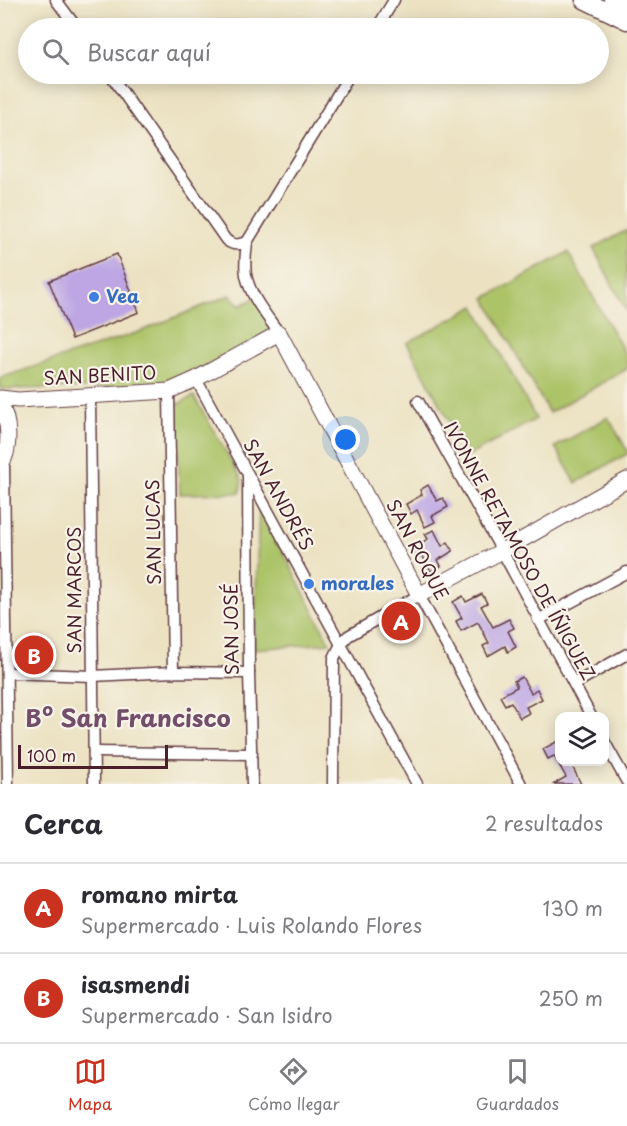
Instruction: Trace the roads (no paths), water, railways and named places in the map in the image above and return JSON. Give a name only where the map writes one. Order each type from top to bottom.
[{"type":"main road","points":[[584,0],[627,21]]},
{"type":"main road","points":[[612,0],[627,7]]},
{"type":"street","points":[[56,0],[70,18]]},
{"type":"street","points":[[383,18],[394,0]]},
{"type":"street","points":[[117,84],[226,240],[239,245],[247,242]]},
{"type":"street","points":[[279,333],[255,297],[247,278],[247,242],[344,84]]},
{"type":"street","name":"SAN BENITO","points":[[0,398],[18,400],[169,391],[196,379],[279,333]]},
{"type":"street","name":"SAN ROQUE","points":[[279,333],[521,784]]},
{"type":"street","name":"SAN ANDRÉS","points":[[196,379],[417,784]]},
{"type":"street","name":"SAN LUCAS","points":[[169,391],[173,672]]},
{"type":"street","name":"SAN MARCOS","points":[[90,396],[94,784]]},
{"type":"street","points":[[8,784],[2,463],[7,444],[3,410],[18,400]]},
{"type":"street","name":"IVONNE RETAMOSO DE ÍÑIGUEZ","points":[[418,400],[588,712]]},
{"type":"street","name":"SAN JOSÉ","points":[[248,474],[252,784]]},
{"type":"street","points":[[333,784],[334,658],[348,636],[627,480]]},
{"type":"street","points":[[538,620],[627,572]]},
{"type":"street","points":[[574,684],[627,654]]},
{"type":"street","points":[[7,673],[92,676],[173,672],[249,673]]},
{"type":"street","points":[[609,750],[627,782]]},
{"type":"street","points":[[94,752],[252,754]]},
{"type":"place","name":"Vea","points":[[94,297]]},
{"type":"place","name":"morales","points":[[309,584]]},
{"type":"place","name":"romano mirta","points":[[401,621]]},
{"type":"place","name":"isasmendi","points":[[34,655]]},
{"type":"district","name":"Bº San Francisco","points":[[128,719]]}]
